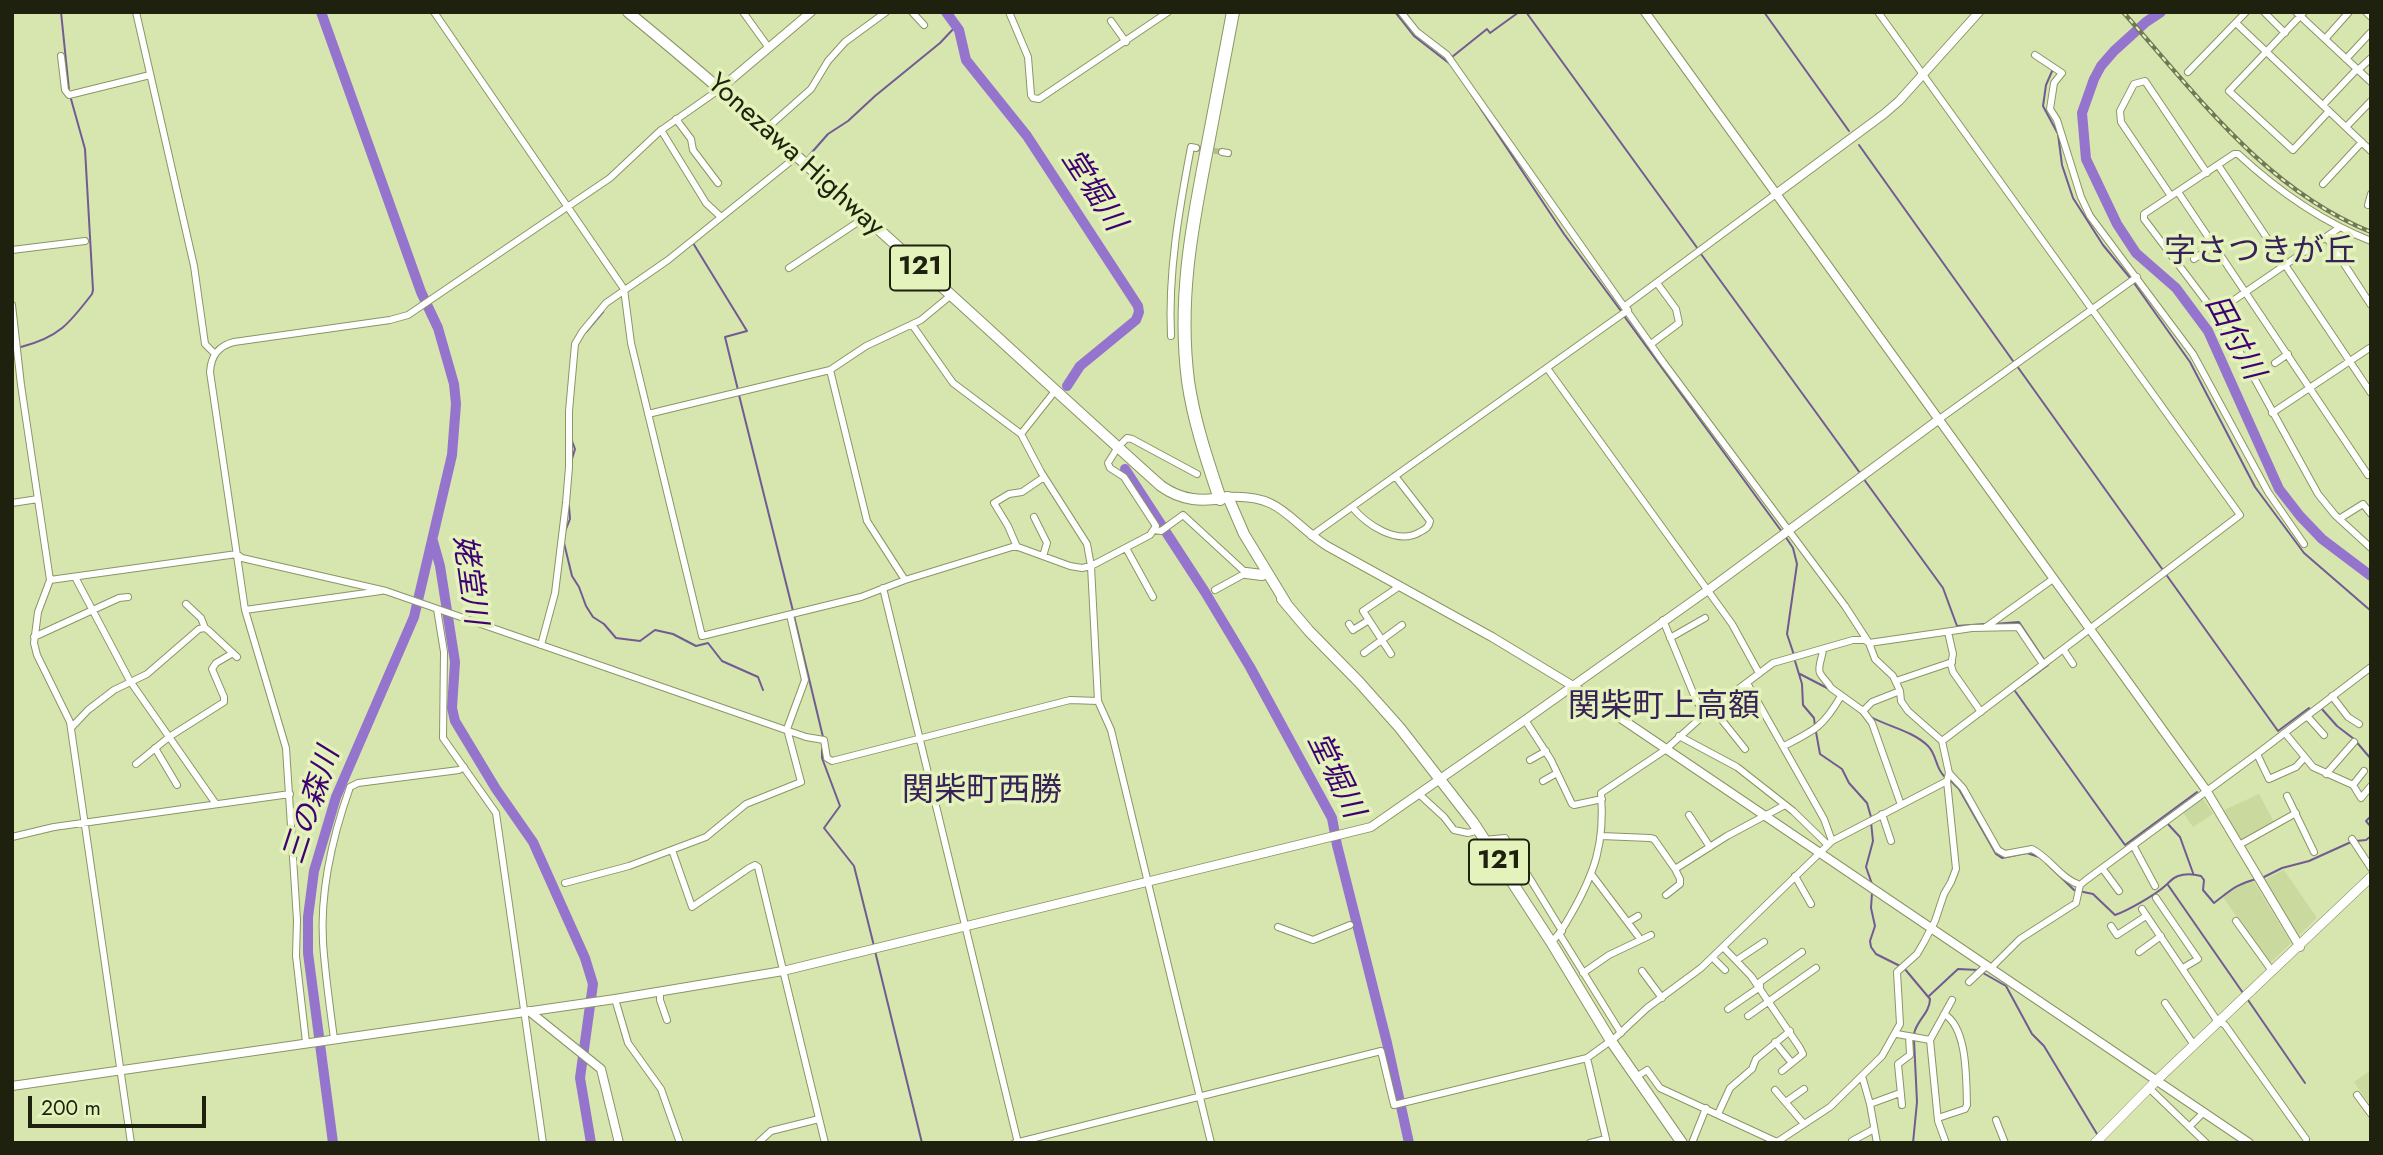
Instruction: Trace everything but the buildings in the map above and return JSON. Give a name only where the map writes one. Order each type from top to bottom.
[{"type":"highway","name":"Yonezawa Highway","points":[[628,12],[766,129],[1172,494],[1188,499],[1224,498]]},
{"type":"highway","name":"121","points":[[1233,12],[1190,233],[1184,305],[1185,347],[1192,403],[1203,450],[1224,498],[1286,603]]},
{"type":"highway","name":"121","points":[[1241,12],[1197,235],[1191,308],[1192,348],[1199,402],[1224,498],[1237,536],[1253,563],[1308,631],[1400,728],[1557,936],[1611,1041],[1682,1143]]},
{"type":"highway","points":[[1246,573],[1250,571],[1253,563]]},
{"type":"highway","points":[[1246,573],[1262,575]]},
{"type":"main road","points":[[2095,1143],[2158,1079],[2371,877]]},
{"type":"street","points":[[136,12],[194,266],[205,344],[215,354]]},
{"type":"street","points":[[434,12],[624,289],[631,344],[701,635],[861,597],[905,580],[1017,547],[1075,568],[1091,566],[1183,515],[1246,573],[1216,590]]},
{"type":"street","points":[[743,12],[769,48]]},
{"type":"street","points":[[309,1042],[296,956],[298,920],[286,748],[245,610],[210,372],[215,354],[219,348],[233,342],[399,318],[415,311],[610,177],[661,130],[720,89],[811,12]]},
{"type":"street","points":[[871,12],[876,19]]},
{"type":"street","points":[[766,129],[811,89],[828,61],[845,42],[886,12]]},
{"type":"street","points":[[912,12],[924,24]]},
{"type":"street","points":[[1009,12],[1028,57],[1031,95],[1037,99],[1168,12]]},
{"type":"street","points":[[1401,12],[1417,32],[1447,55],[1651,344],[1845,606],[1870,643],[1875,659],[1896,681],[1901,701],[1908,711],[1942,741],[1957,862],[1951,882],[1917,954],[1897,972],[1900,1024],[1897,1034],[1882,1056],[1830,1107],[1778,1142],[1660,1088],[1647,1070],[1636,1077]]},
{"type":"street","points":[[1645,12],[2088,630],[2206,790],[2300,947]]},
{"type":"street","points":[[1878,12],[2240,515],[1942,741]]},
{"type":"street","points":[[1311,536],[1547,368],[1866,129],[1899,101],[1979,12]]},
{"type":"street","points":[[2188,72],[2246,12]]},
{"type":"street","points":[[2264,12],[2285,33]]},
{"type":"street","points":[[2325,39],[2349,12]]},
{"type":"street","points":[[2365,12],[2371,17]]},
{"type":"street","points":[[2329,111],[2293,150],[2229,91],[2300,14],[2371,82]]},
{"type":"street","points":[[1111,21],[1126,42]]},
{"type":"street","points":[[2236,23],[2371,151]]},
{"type":"street","points":[[2346,59],[2371,32]]},
{"type":"street","points":[[2035,55],[2062,73],[2054,83],[2050,109],[2057,120],[2081,197],[2098,229],[2193,354],[2273,501],[2304,544]]},
{"type":"street","points":[[61,57],[65,90],[69,95],[150,75]]},
{"type":"street","points":[[2323,105],[2371,58]]},
{"type":"street","points":[[2171,196],[2121,122],[2120,111],[2134,84],[2145,81],[2207,173]]},
{"type":"street","points":[[2346,127],[2371,101]]},
{"type":"street","points":[[676,119],[691,139],[693,150],[718,183]]},
{"type":"street","points":[[661,130],[706,203],[721,216]]},
{"type":"street","points":[[2323,184],[2361,142]]},
{"type":"street","points":[[1171,336],[1171,292],[1178,214],[1191,147],[1196,148]]},
{"type":"street","points":[[2371,242],[2339,228],[2273,186],[2238,154],[2234,154],[2144,214],[2144,219],[2215,313],[2251,371],[2318,494],[2339,519],[2371,548]]},
{"type":"street","points":[[541,645],[555,593],[566,503],[573,349],[582,332],[602,307],[668,260],[796,156]]},
{"type":"street","points":[[2218,165],[2371,393]]},
{"type":"street","points":[[2178,192],[2368,475],[2371,473]]},
{"type":"street","points":[[789,268],[864,218]]},
{"type":"street","points":[[2215,313],[2339,228]]},
{"type":"street","points":[[2327,238],[2371,305]]},
{"type":"street","points":[[12,250],[85,241]]},
{"type":"street","points":[[2194,259],[2215,245]]},
{"type":"street","points":[[12,1086],[615,999],[783,971],[1371,827],[1708,590],[2137,277]]},
{"type":"street","points":[[1651,344],[1679,323],[1676,309],[1657,283]]},
{"type":"street","points":[[648,414],[830,370],[866,346],[921,320],[950,296]]},
{"type":"street","points":[[12,305],[50,580],[38,611],[34,637],[37,655],[70,722],[131,1143]]},
{"type":"street","points":[[913,326],[953,383],[1021,435],[1087,544],[1091,566],[1098,701],[1111,730],[1211,1143]]},
{"type":"street","points":[[2272,413],[2371,347]]},
{"type":"street","points":[[2275,363],[2288,354]]},
{"type":"street","points":[[1547,368],[1708,590],[1739,635],[1759,673]]},
{"type":"street","points":[[830,370],[867,521],[905,580]]},
{"type":"street","points":[[1021,435],[1055,391]]},
{"type":"street","points":[[1160,530],[1124,477],[1110,468],[1108,463],[1118,447],[1130,438],[1197,474]]},
{"type":"street","points":[[1352,507],[1369,523],[1392,534],[1410,537],[1423,531],[1430,521],[1395,476]]},
{"type":"street","points":[[1017,547],[994,503],[1009,494],[1022,492],[1044,477]]},
{"type":"street","points":[[1224,498],[1253,497],[1273,503],[1311,536],[1492,637],[1573,686],[2249,1143]]},
{"type":"street","points":[[12,503],[38,499]]},
{"type":"street","points":[[2339,519],[2363,504],[2371,514]]},
{"type":"street","points":[[1034,517],[1046,543],[1043,556]]},
{"type":"street","points":[[1126,548],[1153,597]]},
{"type":"street","points":[[50,580],[237,554],[242,558],[410,599],[811,738],[824,740],[827,758],[832,761],[1070,700],[1098,701]]},
{"type":"street","points":[[75,577],[130,681],[216,804]]},
{"type":"street","points":[[1985,628],[2053,579]]},
{"type":"street","points":[[1391,654],[1363,611],[1400,586]]},
{"type":"street","points":[[883,588],[1017,1143],[1381,1051],[1394,1105],[1587,1058],[1713,958],[1830,843],[1948,777]]},
{"type":"street","points":[[245,610],[382,591]]},
{"type":"street","points":[[34,637],[120,598],[128,597]]},
{"type":"street","points":[[136,764],[169,737],[223,702],[224,697],[212,669],[216,663],[235,655],[205,628],[201,618],[186,604]]},
{"type":"street","points":[[436,609],[444,652],[443,738],[497,816],[544,1143]]},
{"type":"street","points":[[565,883],[629,866],[706,837],[746,804],[801,782],[787,729],[805,680],[790,615]]},
{"type":"street","points":[[1670,638],[1705,618]]},
{"type":"street","points":[[1349,624],[1353,630],[1369,620]]},
{"type":"street","points":[[1663,621],[1696,700],[1705,714]]},
{"type":"street","points":[[1364,653],[1402,625]]},
{"type":"street","points":[[1557,936],[1592,875],[1601,836],[1601,793],[1665,750],[1705,714],[1773,663],[1853,640],[1870,643],[1972,628],[2018,627],[2043,664]]},
{"type":"street","points":[[71,729],[88,710],[130,681],[147,674],[198,629],[205,628]]},
{"type":"street","points":[[1948,632],[1954,654],[1951,665],[1959,682],[1981,712]]},
{"type":"street","points":[[1824,649],[1818,670],[1831,688],[1863,711],[1872,723],[1901,805]]},
{"type":"street","points":[[2063,649],[2073,664]]},
{"type":"street","points":[[1896,681],[1952,662]]},
{"type":"street","points":[[1969,982],[2020,939],[2072,907],[2076,903],[2079,889],[2102,868],[2371,667]]},
{"type":"street","points":[[1747,682],[1824,819],[1830,843]]},
{"type":"street","points":[[1863,711],[1872,702],[1900,691]]},
{"type":"street","points":[[1784,746],[1810,733],[1827,720],[1841,696]]},
{"type":"street","points":[[2332,696],[2348,717],[2359,724]]},
{"type":"street","points":[[1713,709],[1745,749]]},
{"type":"street","points":[[2307,716],[2324,736]]},
{"type":"street","points":[[1525,720],[1546,751],[1574,805],[1602,799]]},
{"type":"street","points":[[2285,733],[2314,767],[2353,785],[2361,798],[2371,786]]},
{"type":"street","points":[[1679,736],[1737,767],[1830,843]]},
{"type":"street","points":[[2326,774],[2354,742]]},
{"type":"street","points":[[155,748],[177,785]]},
{"type":"street","points":[[1530,760],[1546,751]]},
{"type":"street","points":[[2258,754],[2269,779],[2296,767],[2304,758]]},
{"type":"street","points":[[332,1039],[323,940],[328,875],[338,824],[350,787],[358,783],[459,770],[464,767]]},
{"type":"street","points":[[2353,785],[2364,771]]},
{"type":"street","points":[[1543,781],[1557,773]]},
{"type":"street","points":[[1948,777],[1963,789],[1998,850],[2005,854],[2032,849],[2079,889]]},
{"type":"street","points":[[12,837],[54,827],[290,794]]},
{"type":"street","points":[[1419,794],[1454,830],[1505,838],[1557,936],[1621,1033]]},
{"type":"street","points":[[2287,796],[2314,852]]},
{"type":"street","points":[[1675,869],[1785,805]]},
{"type":"street","points":[[2239,845],[2296,813]]},
{"type":"street","points":[[1882,814],[1892,841]]},
{"type":"street","points":[[1689,815],[1710,847]]},
{"type":"street","points":[[1601,836],[1654,839],[1680,879],[1680,884],[1667,895]]},
{"type":"street","points":[[2351,839],[2371,868]]},
{"type":"street","points":[[2133,845],[2155,886]]},
{"type":"street","points":[[672,850],[692,907],[749,867],[758,867],[825,1143]]},
{"type":"street","points":[[2102,868],[2119,891]]},
{"type":"street","points":[[1592,875],[1638,936]]},
{"type":"street","points":[[1795,876],[1811,904]]},
{"type":"street","points":[[2155,898],[2198,959],[2183,968]]},
{"type":"street","points":[[2111,926],[2118,935],[2144,912],[2216,1019],[2225,1025],[2268,1082],[2306,1139]]},
{"type":"street","points":[[1628,922],[1638,916]]},
{"type":"street","points":[[2236,921],[2272,971]]},
{"type":"street","points":[[1278,927],[1313,940],[1350,925]]},
{"type":"street","points":[[1583,973],[1609,955],[1651,935]]},
{"type":"street","points":[[2139,952],[2161,936]]},
{"type":"street","points":[[1737,960],[1763,942]]},
{"type":"street","points":[[1724,948],[1769,1000],[1803,1054],[1782,1070]]},
{"type":"street","points":[[1728,1009],[1802,952]]},
{"type":"street","points":[[1713,958],[1726,970]]},
{"type":"street","points":[[1748,1016],[1816,968]]},
{"type":"street","points":[[1642,971],[1662,998]]},
{"type":"street","points":[[660,992],[667,1020]]},
{"type":"street","points":[[615,999],[628,1043],[661,1089],[680,1143]]},
{"type":"street","points":[[1946,1143],[1938,1118],[1930,1040],[1952,1000]]},
{"type":"street","points":[[2165,1003],[2194,1045]]},
{"type":"street","points":[[527,1012],[595,1062],[603,1074],[619,1143]]},
{"type":"street","points":[[1938,1118],[1965,1109],[1968,1105],[1964,1048],[1955,1025],[1944,1014]]},
{"type":"street","points":[[1718,1114],[1730,1088],[1752,1069],[1756,1059],[1790,1031]]},
{"type":"street","points":[[1897,1034],[1930,1040]]},
{"type":"street","points":[[1902,1105],[1898,1064],[1910,1055],[1909,1036]]},
{"type":"street","points":[[1774,1042],[1791,1062]]},
{"type":"street","points":[[1587,1058],[1606,1141],[1590,1143]]},
{"type":"street","points":[[1862,1076],[1877,1143]]},
{"type":"street","points":[[1787,1101],[1804,1089]]},
{"type":"street","points":[[2150,1089],[2206,1143]]},
{"type":"street","points":[[1775,1090],[1804,1124]]},
{"type":"street","points":[[1870,1104],[1900,1093]]},
{"type":"street","points":[[2357,1095],[2371,1114]]},
{"type":"street","points":[[1692,1143],[1706,1108]]},
{"type":"street","points":[[2189,1127],[2204,1112]]},
{"type":"street","points":[[758,1143],[771,1131],[819,1119]]},
{"type":"street","points":[[1996,1120],[2005,1143]]},
{"type":"street","points":[[1852,1141],[1874,1129]]},
{"type":"shaded area","points":[[2259,794],[2274,822],[2238,842],[2222,811]]},
{"type":"shaded area","points":[[2201,796],[2213,814],[2193,827],[2181,809]]},
{"type":"shaded area","points":[[2284,870],[2317,918],[2298,936],[2264,880]]},
{"type":"shaded area","points":[[2247,881],[2254,882],[2291,943],[2269,964],[2223,897]]},
{"type":"shaded area","points":[[2371,1070],[2371,1107],[2354,1082]]},
{"type":"waterway","points":[[61,12],[69,90]]},
{"type":"waterway","name":"三の森川","points":[[321,12],[421,292],[438,328],[454,384],[456,404],[452,455],[414,617],[336,797],[314,871],[308,917],[308,953],[333,1143]]},
{"type":"waterway","name":"堂堀川","points":[[946,12],[959,30],[966,60],[1027,136],[1138,306],[1136,320],[1080,366],[1067,386]]},
{"type":"waterway","points":[[1395,12],[1414,36],[1450,64]]},
{"type":"waterway","points":[[1452,57],[1487,29],[1490,33],[1519,12]]},
{"type":"waterway","points":[[1526,12],[1698,249]]},
{"type":"waterway","points":[[1764,12],[1849,131]]},
{"type":"waterway","name":"田付川","points":[[2161,12],[2114,51],[2094,79],[2082,113],[2086,159],[2117,224],[2136,253],[2176,288],[2208,331],[2279,489],[2322,539],[2371,576]]},
{"type":"waterway","points":[[806,159],[828,134],[848,121],[940,43],[956,26]]},
{"type":"waterway","points":[[2053,69],[2046,85],[2043,106],[2058,134],[2062,165],[2073,198],[2103,245],[2131,279]]},
{"type":"waterway","points":[[1471,94],[1564,234],[1621,311]]},
{"type":"waterway","points":[[21,347],[45,339],[62,328],[93,290],[85,149],[71,99]]},
{"type":"waterway","points":[[1859,145],[2013,361]]},
{"type":"waterway","points":[[693,243],[747,331],[725,337],[738,390]]},
{"type":"waterway","points":[[1701,254],[1860,473]]},
{"type":"waterway","points":[[2134,283],[2190,362],[2255,487],[2304,553],[2371,611]]},
{"type":"waterway","points":[[586,332],[603,312]]},
{"type":"waterway","points":[[1624,316],[1782,532]]},
{"type":"waterway","points":[[2017,366],[2278,731],[2309,708],[2311,712]]},
{"type":"waterway","points":[[739,395],[793,611]]},
{"type":"waterway","points":[[572,441],[575,449],[572,459]]},
{"type":"waterway","name":"堂堀川","points":[[1125,469],[1250,667],[1332,818],[1409,1143]]},
{"type":"waterway","points":[[1863,478],[1943,588],[1957,626],[1985,624]]},
{"type":"waterway","points":[[564,534],[570,519],[569,506]]},
{"type":"waterway","points":[[1785,536],[1793,548],[1797,564],[1787,634],[1794,655]]},
{"type":"waterway","name":"姥堂川","points":[[433,541],[440,566],[455,662],[452,708],[455,721],[496,789],[533,842],[585,958],[593,984],[580,1078],[591,1143]]},
{"type":"waterway","points":[[564,543],[572,576],[586,606],[593,617],[604,624],[616,638],[640,641],[655,630],[673,634],[696,646],[708,643],[722,661],[758,677],[763,690]]},
{"type":"waterway","points":[[794,616],[823,737]]},
{"type":"waterway","points":[[1994,624],[2019,622],[2045,661]]},
{"type":"waterway","points":[[1795,661],[1802,684],[1803,705],[1814,718],[1815,726]]},
{"type":"waterway","points":[[2021,685],[2048,665]]},
{"type":"waterway","points":[[1800,674],[1829,689]]},
{"type":"waterway","points":[[2015,691],[2125,845],[2197,792]]},
{"type":"waterway","points":[[2321,708],[2371,759]]},
{"type":"waterway","points":[[1871,717],[1922,741],[1933,753],[1944,776]]},
{"type":"waterway","points":[[1816,732],[1820,754],[1842,769],[1849,783],[1867,803],[1871,817]]},
{"type":"waterway","points":[[822,749],[822,758],[840,806],[824,828],[854,866],[874,946]]},
{"type":"waterway","points":[[1949,779],[1959,789],[1996,854],[2002,858],[2027,853],[2039,857]]},
{"type":"waterway","points":[[2371,816],[2366,821],[2371,827]]},
{"type":"waterway","points":[[1871,822],[1873,841],[1866,867],[1872,884]]},
{"type":"waterway","points":[[2167,823],[2180,837],[2193,873]]},
{"type":"waterway","points":[[2356,841],[2366,840],[2371,836]]},
{"type":"waterway","points":[[2262,878],[2351,842]]},
{"type":"waterway","points":[[2046,863],[2074,890],[2093,894],[2115,915],[2148,898],[2181,875],[2201,876],[2204,880],[2203,890],[2214,903],[2229,891],[2257,879]]},
{"type":"waterway","points":[[2168,885],[2243,993]]},
{"type":"waterway","points":[[1872,893],[1871,908],[1875,926],[1870,941],[1871,947],[1876,954],[1904,968],[1930,999],[1928,1009],[1914,1034]]},
{"type":"waterway","points":[[875,951],[922,1143]]},
{"type":"waterway","points":[[1929,996],[1958,969],[1978,970]]},
{"type":"waterway","points":[[1983,973],[2006,986],[2032,1034],[2044,1046],[2097,1134]]},
{"type":"waterway","points":[[2248,1000],[2305,1083]]},
{"type":"waterway","points":[[1913,1143],[1917,1102],[1914,1040]]},
{"type":"tunnel","points":[[1196,148],[1222,152]]},
{"type":"railway","points":[[2123,12],[2206,107],[2265,165],[2333,214],[2371,232]]},
{"type":"district","name":"字さつきが丘","points":[[2260,253]]},
{"type":"district","name":"関柴町上高額","points":[[1664,708]]},
{"type":"district","name":"関柴町西勝","points":[[982,792]]}]
